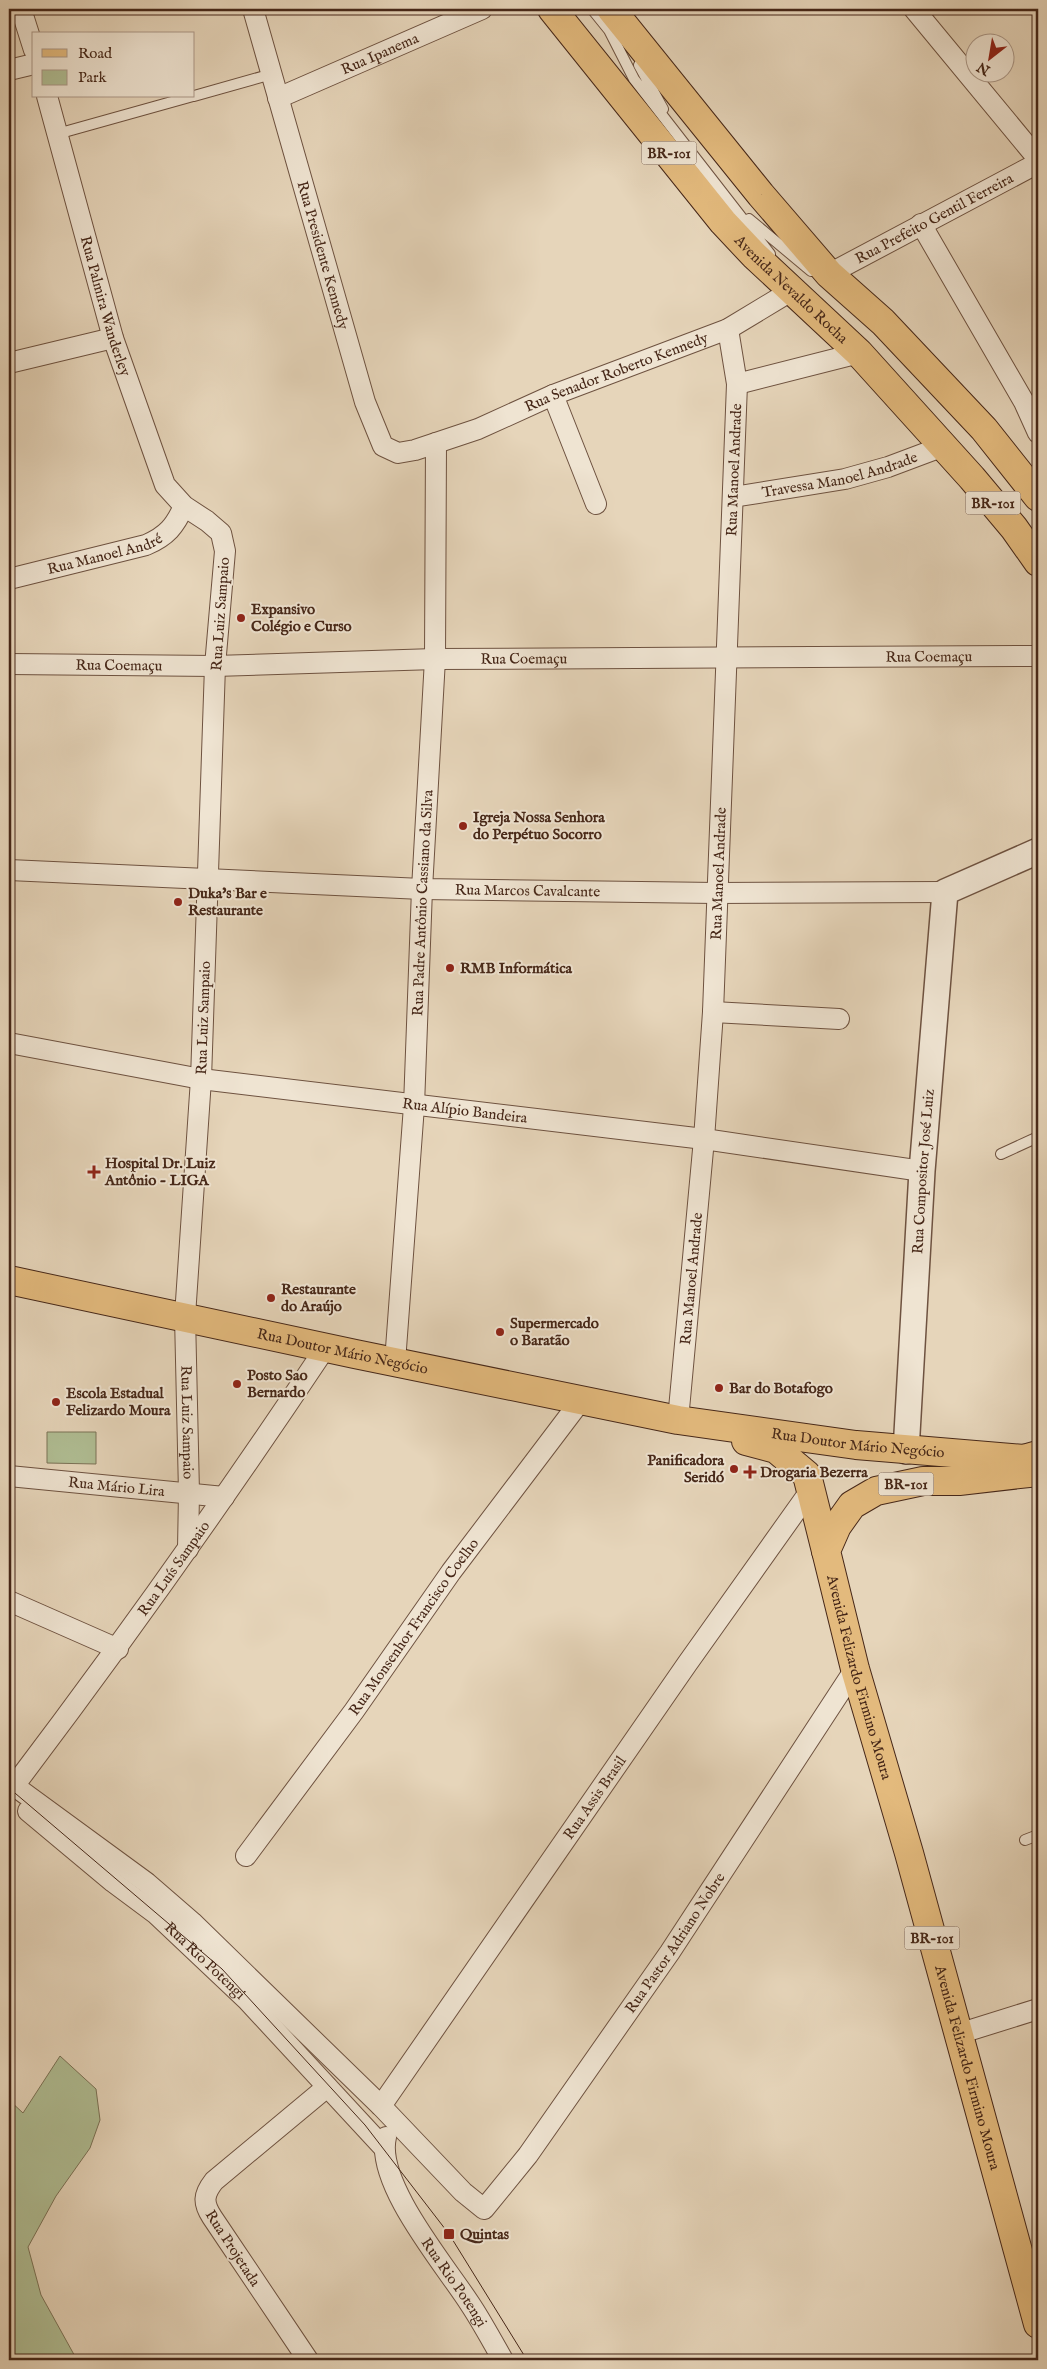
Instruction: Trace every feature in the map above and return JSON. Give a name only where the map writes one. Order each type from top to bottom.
[{"type":"main road","name":"Avenida Nevaldo Rocha","points":[[552,9],[723,222],[859,353],[944,446],[1014,528],[1038,562]]},
{"type":"main road","name":"BR-101","points":[[610,19],[830,274],[883,322],[984,429],[1038,497]]},
{"type":"main road","name":"Rua Doutor Mário Negócio","points":[[9,1280],[678,1420],[906,1451],[1024,1459],[1038,1454]]},
{"type":"main road","name":"Rua Doutor Mário Negócio","points":[[678,1420],[711,1432],[776,1449],[807,1475],[826,1551]]},
{"type":"main road","name":"Rua Doutor Mário Negócio","points":[[826,1551],[837,1526],[852,1505],[876,1491],[923,1481],[959,1481],[1038,1472]]},
{"type":"main road","name":"Avenida Felizardo Firmino Moura","points":[[826,1551],[855,1669],[909,1853],[1038,2324]]},
{"type":"street","points":[[21,9],[32,44]]},
{"type":"street","name":"Rua Presidente Kennedy","points":[[253,9],[365,402],[383,446],[398,453],[436,443]]},
{"type":"street","name":"Rua Ipanema","points":[[278,98],[482,9]]},
{"type":"street","points":[[914,9],[1038,159]]},
{"type":"street","points":[[9,70],[32,64]]},
{"type":"street","name":"Rua Palmira Wanderley","points":[[48,98],[113,338],[165,485],[184,506]]},
{"type":"street","name":"Rua Prefeito Gentil Ferreira","points":[[830,274],[1038,163]]},
{"type":"street","points":[[921,224],[1024,402],[1038,433]]},
{"type":"street","name":"Rua Senador Roberto Kennedy","points":[[436,443],[478,429],[553,395],[728,329],[801,299]]},
{"type":"street","name":"Rua Manoel Andrade","points":[[678,1420],[704,1139],[713,1012],[725,656],[737,384],[728,329]]},
{"type":"street","points":[[9,364],[113,338]]},
{"type":"street","points":[[737,384],[859,353]]},
{"type":"street","points":[[553,395],[596,504]]},
{"type":"street","name":"Rua Padre Antônio Cassiano da Silva","points":[[395,1362],[414,1106],[422,889],[435,659],[436,443]]},
{"type":"street","name":"Travessa Manoel Andrade","points":[[733,497],[845,479],[888,467],[944,446]]},
{"type":"street","name":"Rua Manoel André","points":[[9,579],[146,545],[161,539],[176,525],[184,506]]},
{"type":"street","name":"Rua Luiz Sampaio","points":[[184,506],[221,533],[225,551],[216,666],[202,1079],[185,1316],[189,1493],[188,1549]]},
{"type":"street","name":"Rua Coemaçu","points":[[9,664],[216,666],[435,659],[725,656],[1038,656]]},
{"type":"street","name":"Rua Marcos Cavalcante","points":[[9,870],[422,889],[716,893],[945,892],[1038,851]]},
{"type":"street","name":"Rua Compositor José Luiz","points":[[906,1451],[922,1171],[945,892]]},
{"type":"street","points":[[713,1012],[839,1019]]},
{"type":"street","name":"Rua Alípio Bandeira","points":[[9,1043],[202,1079],[414,1106],[704,1139],[922,1171]]},
{"type":"street","name":"Rua Luís Sampaio","points":[[11,1787],[118,1649],[326,1347]]},
{"type":"street","name":"Rua Monsenhor Francisco Coelho","points":[[246,1856],[354,1711],[451,1572],[582,1400]]},
{"type":"street","name":"Rua Mário Lira","points":[[9,1476],[224,1497]]},
{"type":"street","name":"Rua Assis Brasil","points":[[381,2106],[687,1664],[810,1491]]},
{"type":"street","points":[[9,1601],[118,1649]]},
{"type":"street","name":"Rua Pastor Adriano Nobre","points":[[484,2209],[528,2155],[670,1952],[855,1669]]},
{"type":"street","name":"Rua Rio Potengi","points":[[11,1787],[147,1883],[192,1922],[381,2106],[463,2192],[484,2209]]},
{"type":"street","name":"Rua Rio Potengi","points":[[11,1787],[113,1882],[156,1914],[247,2000],[384,2148],[404,2208],[471,2304],[502,2360]]},
{"type":"street","points":[[958,2034],[1038,2009]]},
{"type":"street","name":"Rua Projetada","points":[[308,2360],[212,2217],[204,2200],[207,2190],[214,2182],[327,2087]]},
{"type":"street","name":"Rua Rio Potengi","points":[[381,2106],[387,2124],[384,2148]]},
{"type":"lane","points":[[592,9],[610,19],[644,71],[676,133],[735,208],[801,299]]},
{"type":"lane","points":[[195,95],[272,74]]},
{"type":"lane","points":[[57,134],[186,98]]},
{"type":"lane","points":[[735,208],[854,306],[883,322]]},
{"type":"lane","points":[[1001,1154],[1038,1137]]},
{"type":"lane","points":[[1025,1840],[1038,1835]]},
{"type":"green space","points":[[47,1432],[96,1432],[96,1464],[47,1463]]},
{"type":"green space","points":[[60,2056],[96,2089],[100,2120],[90,2148],[56,2196],[28,2247],[41,2295],[77,2360],[9,2360],[9,2100],[23,2113]]},
{"type":"tram line","points":[[9,1788],[222,1969],[365,2125],[449,2234],[527,2360]]},
{"type":"place","name":"Expansivo Colégio e Curso","points":[[241,618]]},
{"type":"place","name":"Igreja Nossa Senhora do Perpétuo Socorro","points":[[463,826]]},
{"type":"place","name":"Duka's Bar e Restaurante","points":[[178,902]]},
{"type":"place","name":"RMB Informática","points":[[450,968]]},
{"type":"place","name":"Hospital Dr. Luiz Antônio - LIGA","points":[[94,1172]]},
{"type":"place","name":"Restaurante do Araújo","points":[[271,1298]]},
{"type":"place","name":"Supermercado o Baratão","points":[[500,1332]]},
{"type":"place","name":"Posto Sao Bernardo","points":[[237,1384]]},
{"type":"place","name":"Bar do Botafogo","points":[[719,1388]]},
{"type":"place","name":"Escola Estadual Felizardo Moura","points":[[56,1402]]},
{"type":"place","name":"Panificadora Seridó","points":[[734,1469]]},
{"type":"place","name":"Drogaria Bezerra","points":[[750,1472]]},
{"type":"place","name":"Quintas","points":[[449,2234]]}]
